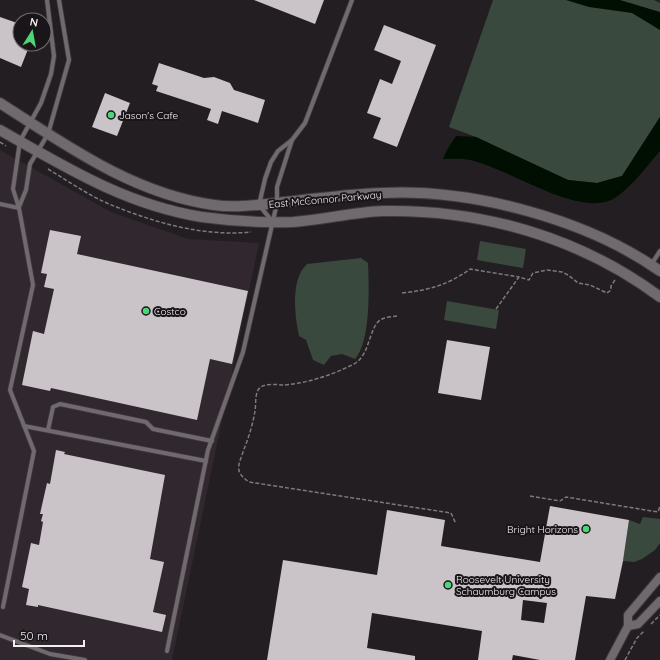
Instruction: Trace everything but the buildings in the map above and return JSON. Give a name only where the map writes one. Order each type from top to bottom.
[{"type":"street","name":"East McConnor Parkway","points":[[0,103],[48,134],[136,184],[164,194],[215,205],[242,206],[383,193],[464,198],[512,207],[588,232],[618,246],[656,268]]},
{"type":"street","name":"East McConnor Parkway","points":[[0,130],[106,188],[148,205],[203,217],[272,222],[293,222],[382,211],[443,215],[487,221],[528,230],[559,241],[627,275],[660,297]]},
{"type":"street","points":[[610,660],[628,626],[628,615],[660,577]]},
{"type":"street","points":[[628,626],[638,624],[660,601]]},
{"type":"lane","points":[[3,607],[34,451],[10,390],[33,286],[19,208],[13,189],[20,141],[41,103],[54,56],[47,0]]},
{"type":"lane","points":[[19,208],[26,190],[30,164],[48,134],[68,60],[59,0]]},
{"type":"lane","points":[[272,222],[259,205],[265,179],[271,162],[278,151],[292,140],[305,123],[352,0]]},
{"type":"lane","points":[[167,651],[206,461],[243,352],[277,203],[277,187],[292,140]]},
{"type":"lane","points":[[0,204],[19,208]]},
{"type":"lane","points":[[656,268],[660,251]]},
{"type":"lane","points":[[48,430],[53,406],[60,404],[146,422],[153,429],[212,441]]},
{"type":"lane","points":[[24,426],[206,461]]},
{"type":"lane","points":[[0,635],[50,654],[84,660]]},
{"type":"path","points":[[402,293],[428,290],[447,283],[470,269],[529,280],[533,273],[556,271],[568,275],[578,283],[590,285],[607,293],[611,290],[611,286],[616,278]]},
{"type":"path","points":[[496,309],[518,277]]},
{"type":"path","points":[[397,316],[382,319],[375,324],[371,339],[356,363],[318,378],[299,383],[268,385],[261,387],[258,390],[255,401],[251,429],[238,465],[239,472],[242,477],[250,482],[450,513],[456,524]]},
{"type":"path","points":[[530,496],[560,501],[566,497],[658,512],[660,506]]},
{"type":"path","points":[[625,660],[637,638],[660,616]]},
{"type":"shaded area","points":[[566,0],[620,0],[660,12],[660,30],[632,13],[589,7]]},
{"type":"shaded area","points":[[660,117],[660,151],[624,191],[611,200],[596,203],[579,202],[561,196],[470,160],[443,159],[456,136],[476,137],[568,180],[597,183],[622,176]]},
{"type":"shaded area","points":[[0,150],[111,212],[188,239],[259,243],[172,660],[0,660]]},
{"type":"green space","points":[[493,0],[654,0],[660,3],[660,117],[622,176],[597,183],[568,180],[476,137],[449,127]]},
{"type":"green space","points":[[480,241],[526,249],[523,268],[477,260]]},
{"type":"green space","points":[[361,258],[368,263],[369,286],[368,313],[364,340],[355,359],[342,354],[331,356],[324,365],[313,360],[306,340],[299,336],[295,308],[298,279],[307,264]]},
{"type":"green space","points":[[447,301],[499,310],[496,329],[444,320]]},
{"type":"green space","points":[[643,517],[660,519],[660,543],[655,550],[642,559],[634,562],[623,561],[629,520],[640,524]]},
{"type":"place","name":"Jason's Cafe","points":[[111,115]]},
{"type":"place","name":"Costco","points":[[146,311]]},
{"type":"place","name":"Bright Horizons","points":[[586,529]]},
{"type":"place","name":"Roosevelt University Schaumburg Campus","points":[[448,585]]}]
